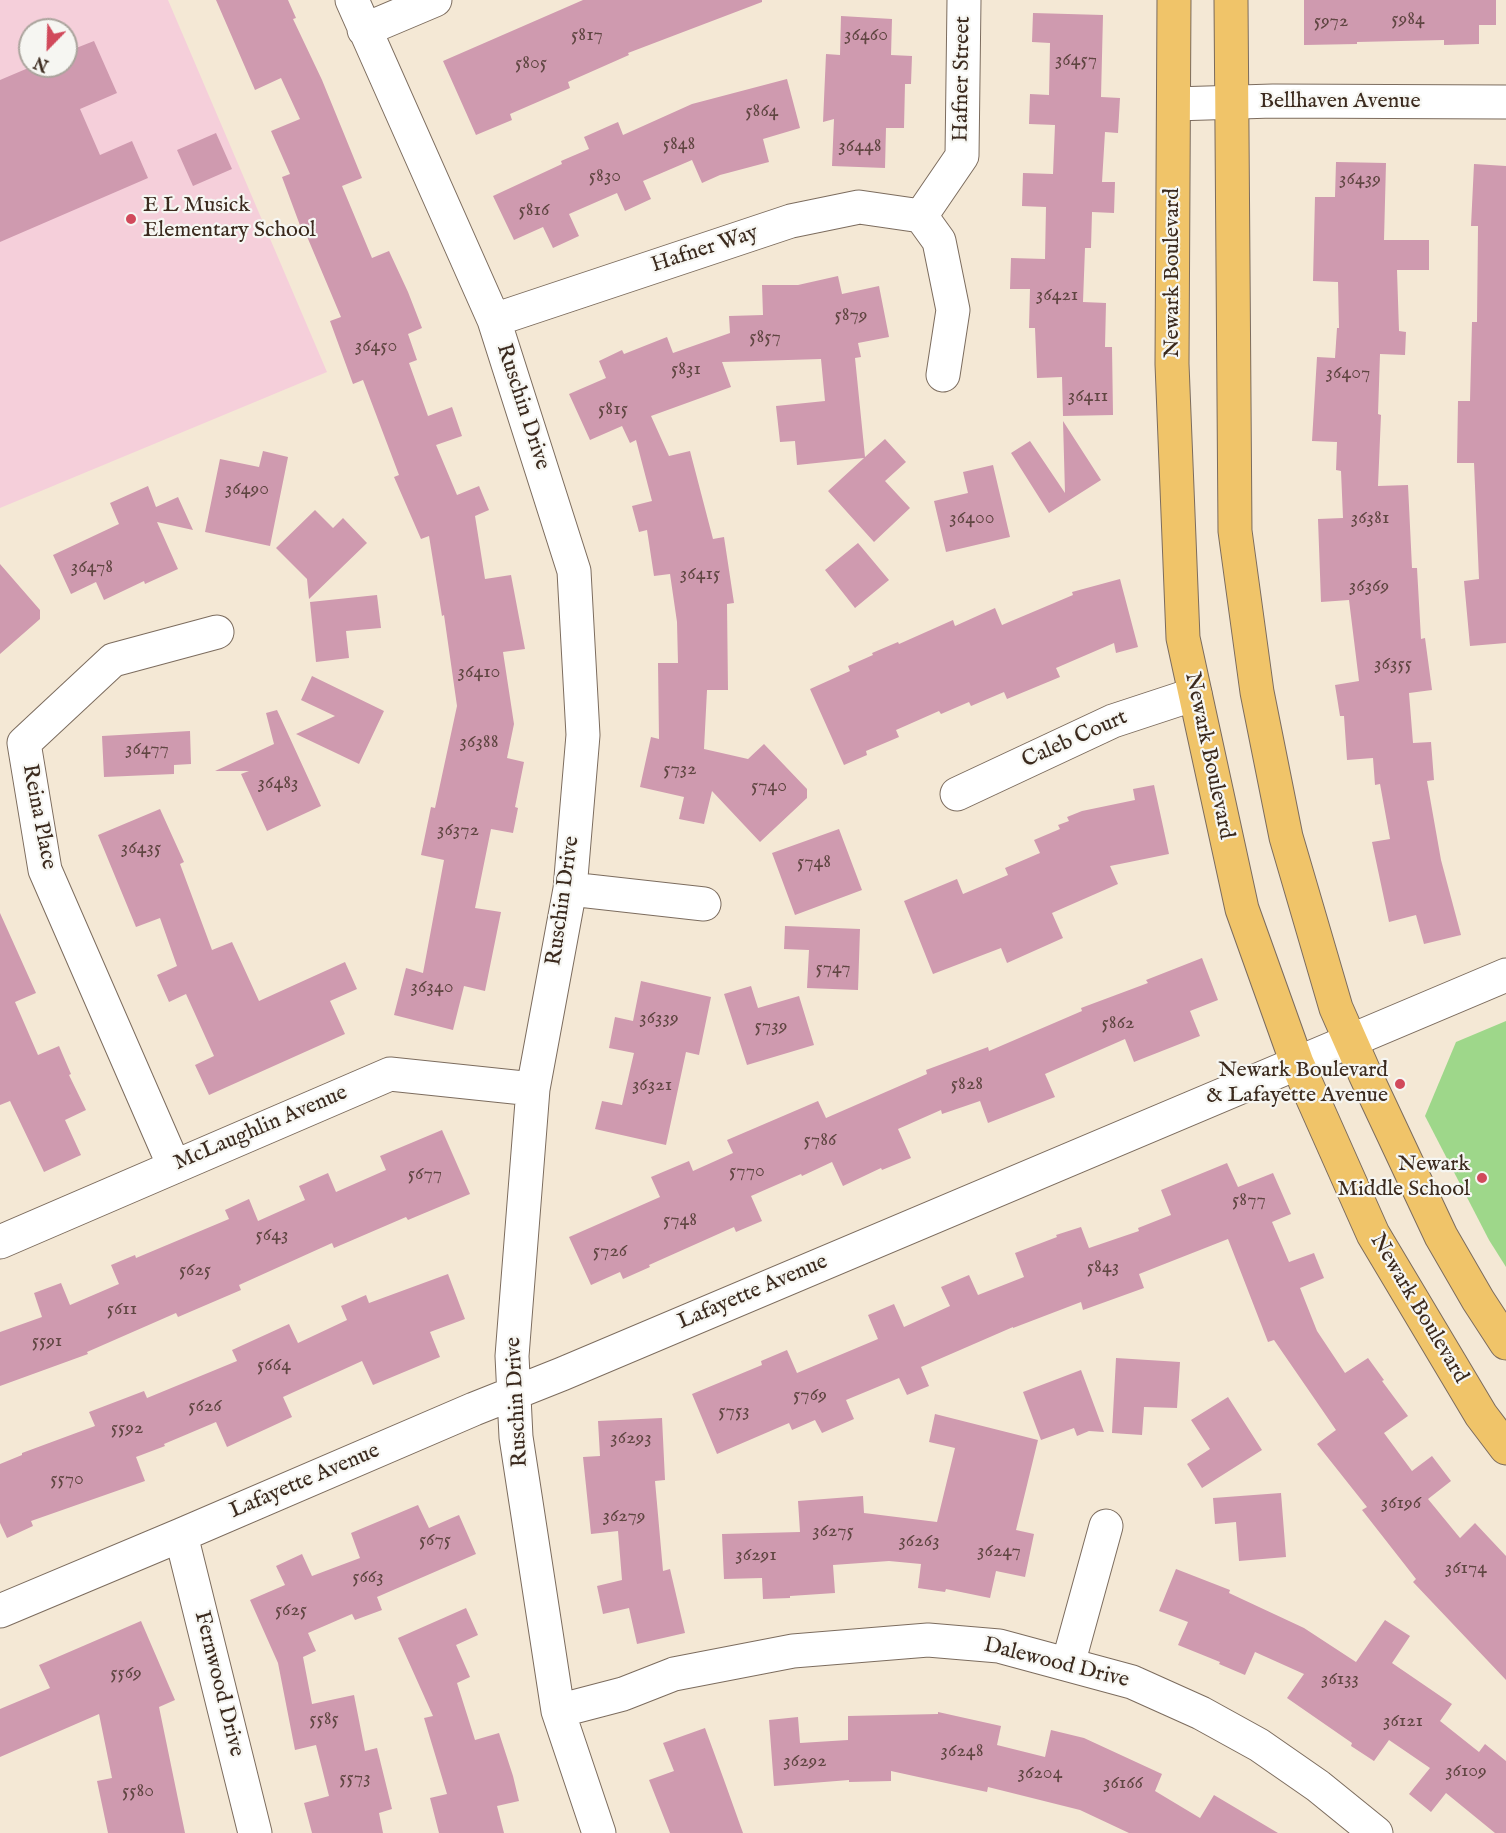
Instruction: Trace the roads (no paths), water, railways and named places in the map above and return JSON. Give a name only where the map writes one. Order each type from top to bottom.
[{"type":"main road","name":"Newark Boulevard","points":[[1174,0],[1172,364],[1183,638],[1242,909],[1297,1063],[1373,1234],[1481,1415],[1506,1448]]},
{"type":"main road","points":[[1231,0],[1235,531],[1257,692],[1286,837],[1336,1008],[1375,1098],[1441,1236],[1506,1343]]},
{"type":"street","name":"Ruschin Drive","points":[[352,0],[494,320],[574,571],[583,735],[570,889],[533,1089],[512,1356],[516,1437],[558,1711],[599,1833]]},
{"type":"street","points":[[364,30],[435,0]]},
{"type":"street","name":"Hafner Street","points":[[921,216],[962,156],[964,0]]},
{"type":"street","name":"Bellhaven Avenue","points":[[1174,104],[1273,101],[1506,102]]},
{"type":"street","name":"Hafner Way","points":[[494,320],[791,221],[859,207],[921,216]]},
{"type":"street","points":[[921,216],[939,241],[953,310],[944,375]]},
{"type":"street","name":"Reina Place","points":[[174,1166],[45,870],[24,743],[113,660],[218,632]]},
{"type":"street","name":"Caleb Court","points":[[957,794],[1113,720],[1195,694]]},
{"type":"street","points":[[570,889],[704,904]]},
{"type":"street","name":"Lafayette Avenue","points":[[0,1611],[1506,975]]},
{"type":"street","name":"McLaughlin Avenue","points":[[0,1242],[390,1074],[533,1089]]},
{"type":"street","points":[[1068,1664],[1106,1526]]},
{"type":"street","name":"Fernwood Drive","points":[[182,1535],[255,1833]]},
{"type":"street","name":"Dalewood Drive","points":[[558,1711],[623,1694],[674,1674],[793,1651],[928,1640],[999,1646],[1132,1682],[1201,1713],[1259,1745],[1318,1786],[1376,1833]]},
{"type":"place","name":"E L Musick Elementary School","points":[[131,219]]},
{"type":"place","name":"Newark Boulevard & Lafayette Avenue","points":[[1400,1084]]},
{"type":"place","name":"Newark Middle School","points":[[1482,1178]]}]
